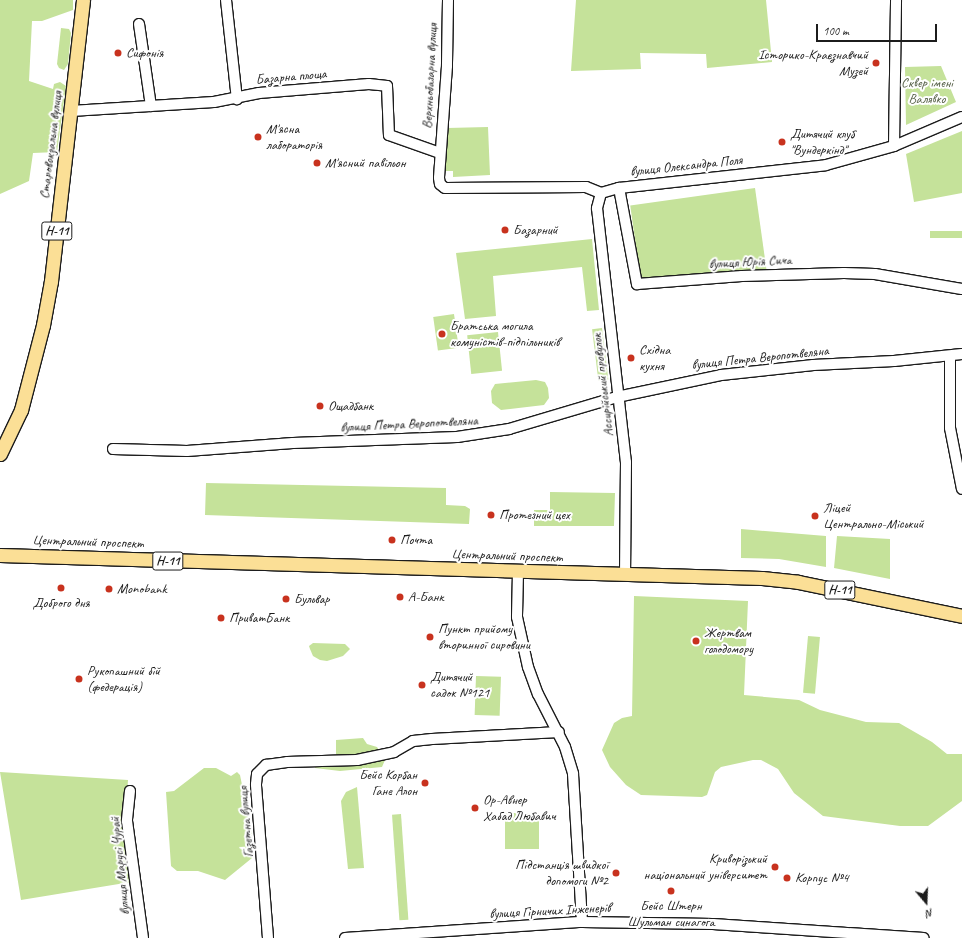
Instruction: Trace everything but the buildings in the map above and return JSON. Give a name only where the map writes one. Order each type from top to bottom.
[{"type":"main road","name":"Старовокзальна вулиця","points":[[0,454],[21,410],[44,325],[71,111],[83,0]]},
{"type":"main road","name":"Центральний проспект","points":[[0,555],[518,572],[762,578],[798,582],[962,616]]},
{"type":"street","points":[[226,0],[237,99]]},
{"type":"street","name":"Верхньобазарна вулиця","points":[[440,153],[447,66],[448,0]]},
{"type":"street","points":[[894,146],[896,0]]},
{"type":"street","points":[[139,24],[151,106]]},
{"type":"street","name":"Базарна площа","points":[[71,111],[237,99],[259,93],[369,84],[387,86],[389,135],[440,153]]},
{"type":"street","name":"вулиця Олександра Поля","points":[[601,193],[619,188],[826,165],[894,146],[962,117]]},
{"type":"street","points":[[440,153],[439,182],[445,188],[586,187],[601,193]]},
{"type":"street","name":"вулиця Юрія Сича","points":[[619,188],[637,284],[742,276],[844,272],[875,274],[962,289]]},
{"type":"street","name":"Ассирійський провулок","points":[[601,193],[596,208],[617,398],[626,462],[625,575]]},
{"type":"street","name":"вулиця Петра Веропотвеляна","points":[[113,449],[187,451],[293,443],[480,434],[509,429],[617,398],[720,374],[813,365],[962,354]]},
{"type":"street","points":[[950,356],[950,428],[962,489]]},
{"type":"street","points":[[518,572],[517,617],[528,667],[538,694],[558,732],[573,774],[582,922]]},
{"type":"street","name":"Газетна вулиця","points":[[268,938],[257,774],[266,765],[287,762],[357,760],[394,752],[406,743],[475,734],[558,732]]},
{"type":"street","name":"вулиця Марусі Чурай","points":[[130,791],[127,821],[143,938]]},
{"type":"street","name":"вулиця Гірничих Інженерів","points":[[345,938],[427,935],[582,922],[713,924],[924,938]]},
{"type":"green space","points":[[0,0],[73,0],[73,10],[42,21],[32,21],[29,81],[53,89],[54,84],[60,82],[66,86],[57,152],[33,153],[29,181],[0,194]]},
{"type":"green space","points":[[576,0],[766,0],[772,62],[707,68],[706,54],[640,53],[641,69],[571,71]]},
{"type":"green space","points":[[61,28],[69,29],[71,33],[68,64],[64,70],[59,68],[57,64]]},
{"type":"green space","name":"Сквер імені Валявкo","points":[[941,66],[956,102],[906,125],[905,67]]},
{"type":"green space","points":[[488,127],[490,175],[453,177],[453,171],[445,171],[447,128]]},
{"type":"green space","points":[[962,131],[962,193],[914,202],[906,154]]},
{"type":"green space","points":[[755,188],[767,270],[642,288],[630,206]]},
{"type":"green space","points":[[930,231],[962,231],[962,238],[930,238]]},
{"type":"green space","points":[[592,239],[599,310],[587,311],[582,267],[493,276],[496,316],[465,319],[456,253]]},
{"type":"green space","points":[[454,314],[459,348],[438,351],[433,317]]},
{"type":"green space","points":[[602,328],[608,380],[598,381],[592,329]]},
{"type":"green space","points":[[498,332],[502,371],[471,374],[467,335]]},
{"type":"green space","points":[[536,380],[545,382],[548,388],[549,398],[544,405],[501,410],[492,403],[491,391],[495,384]]},
{"type":"green space","points":[[206,483],[446,488],[446,505],[465,506],[470,509],[469,524],[205,515]]},
{"type":"green space","points":[[550,492],[615,493],[614,526],[534,526],[534,510],[550,510]]},
{"type":"green space","points":[[741,529],[826,536],[826,567],[779,559],[741,558]]},
{"type":"green space","points":[[837,536],[890,539],[890,579],[834,568]]},
{"type":"green space","points":[[634,596],[748,601],[744,695],[799,700],[820,710],[866,722],[899,723],[932,742],[947,754],[962,754],[962,801],[928,826],[900,826],[823,816],[794,793],[778,769],[761,760],[753,760],[721,767],[715,772],[707,795],[702,797],[641,795],[626,785],[610,767],[602,750],[614,723],[622,718],[632,716]]},
{"type":"green space","points":[[808,636],[820,637],[815,694],[803,693]]},
{"type":"green space","points":[[313,643],[345,644],[350,649],[343,656],[327,661],[320,660],[313,656],[310,649],[309,646]]},
{"type":"green space","points":[[476,676],[501,677],[500,716],[475,715]]},
{"type":"green space","points":[[363,738],[367,744],[377,747],[385,760],[382,767],[340,771],[315,768],[314,765],[336,761],[336,740]]},
{"type":"green space","points":[[204,768],[216,768],[231,776],[237,772],[240,775],[252,834],[252,858],[225,880],[198,871],[177,871],[171,866],[166,792],[174,791]]},
{"type":"green space","points":[[0,772],[128,780],[125,822],[131,882],[21,900]]},
{"type":"green space","points":[[357,787],[364,868],[348,869],[341,801],[346,792]]},
{"type":"green space","points":[[505,813],[539,813],[539,849],[505,849]]},
{"type":"green space","points":[[401,814],[408,920],[399,920],[392,815]]},
{"type":"place","name":"Сифонія","points":[[118,53]]},
{"type":"place","name":"Історико-Краєзнавчий Музей","points":[[876,63]]},
{"type":"place","name":"М'ясна лабораторія","points":[[258,137]]},
{"type":"place","name":"Дитячий клуб \"Вундеркінд\"","points":[[782,142]]},
{"type":"place","name":"М'ясний павільон","points":[[317,163]]},
{"type":"place","name":"Базарний","points":[[505,230]]},
{"type":"place","name":"Братська могила комуністів-підпільників","points":[[442,334]]},
{"type":"place","name":"Східна кухня","points":[[631,358]]},
{"type":"place","name":"Ощадбанк","points":[[320,406]]},
{"type":"place","name":"Протезний цех","points":[[491,515]]},
{"type":"place","name":"Ліцей Центрально-Міський","points":[[815,516]]},
{"type":"place","name":"Почта","points":[[392,540]]},
{"type":"place","name":"Доброго дня","points":[[61,588]]},
{"type":"place","name":"Monobank","points":[[109,589]]},
{"type":"place","name":"А-Банк","points":[[400,597]]},
{"type":"place","name":"Бульвар","points":[[286,599]]},
{"type":"place","name":"ПриватБанк","points":[[221,618]]},
{"type":"place","name":"Пункт прийому вторинної сировини","points":[[430,637]]},
{"type":"place","name":"Жертвам голодомору","points":[[696,641]]},
{"type":"place","name":"Рукопашний бій (федерація)","points":[[79,679]]},
{"type":"place","name":"Дитячий садок №121","points":[[422,685]]},
{"type":"place","name":"Бейс Корбан Гане Алон","points":[[425,783]]},
{"type":"place","name":"Ор-Авнер Хабад Любавич","points":[[475,808]]},
{"type":"place","name":"Криворізький національний університет","points":[[775,867]]},
{"type":"place","name":"Підстанція швидкої допомоги №2","points":[[616,873]]},
{"type":"place","name":"Корпус №4","points":[[787,878]]},
{"type":"place","name":"Бейс Штерн Шульман синагога","points":[[671,891]]}]
